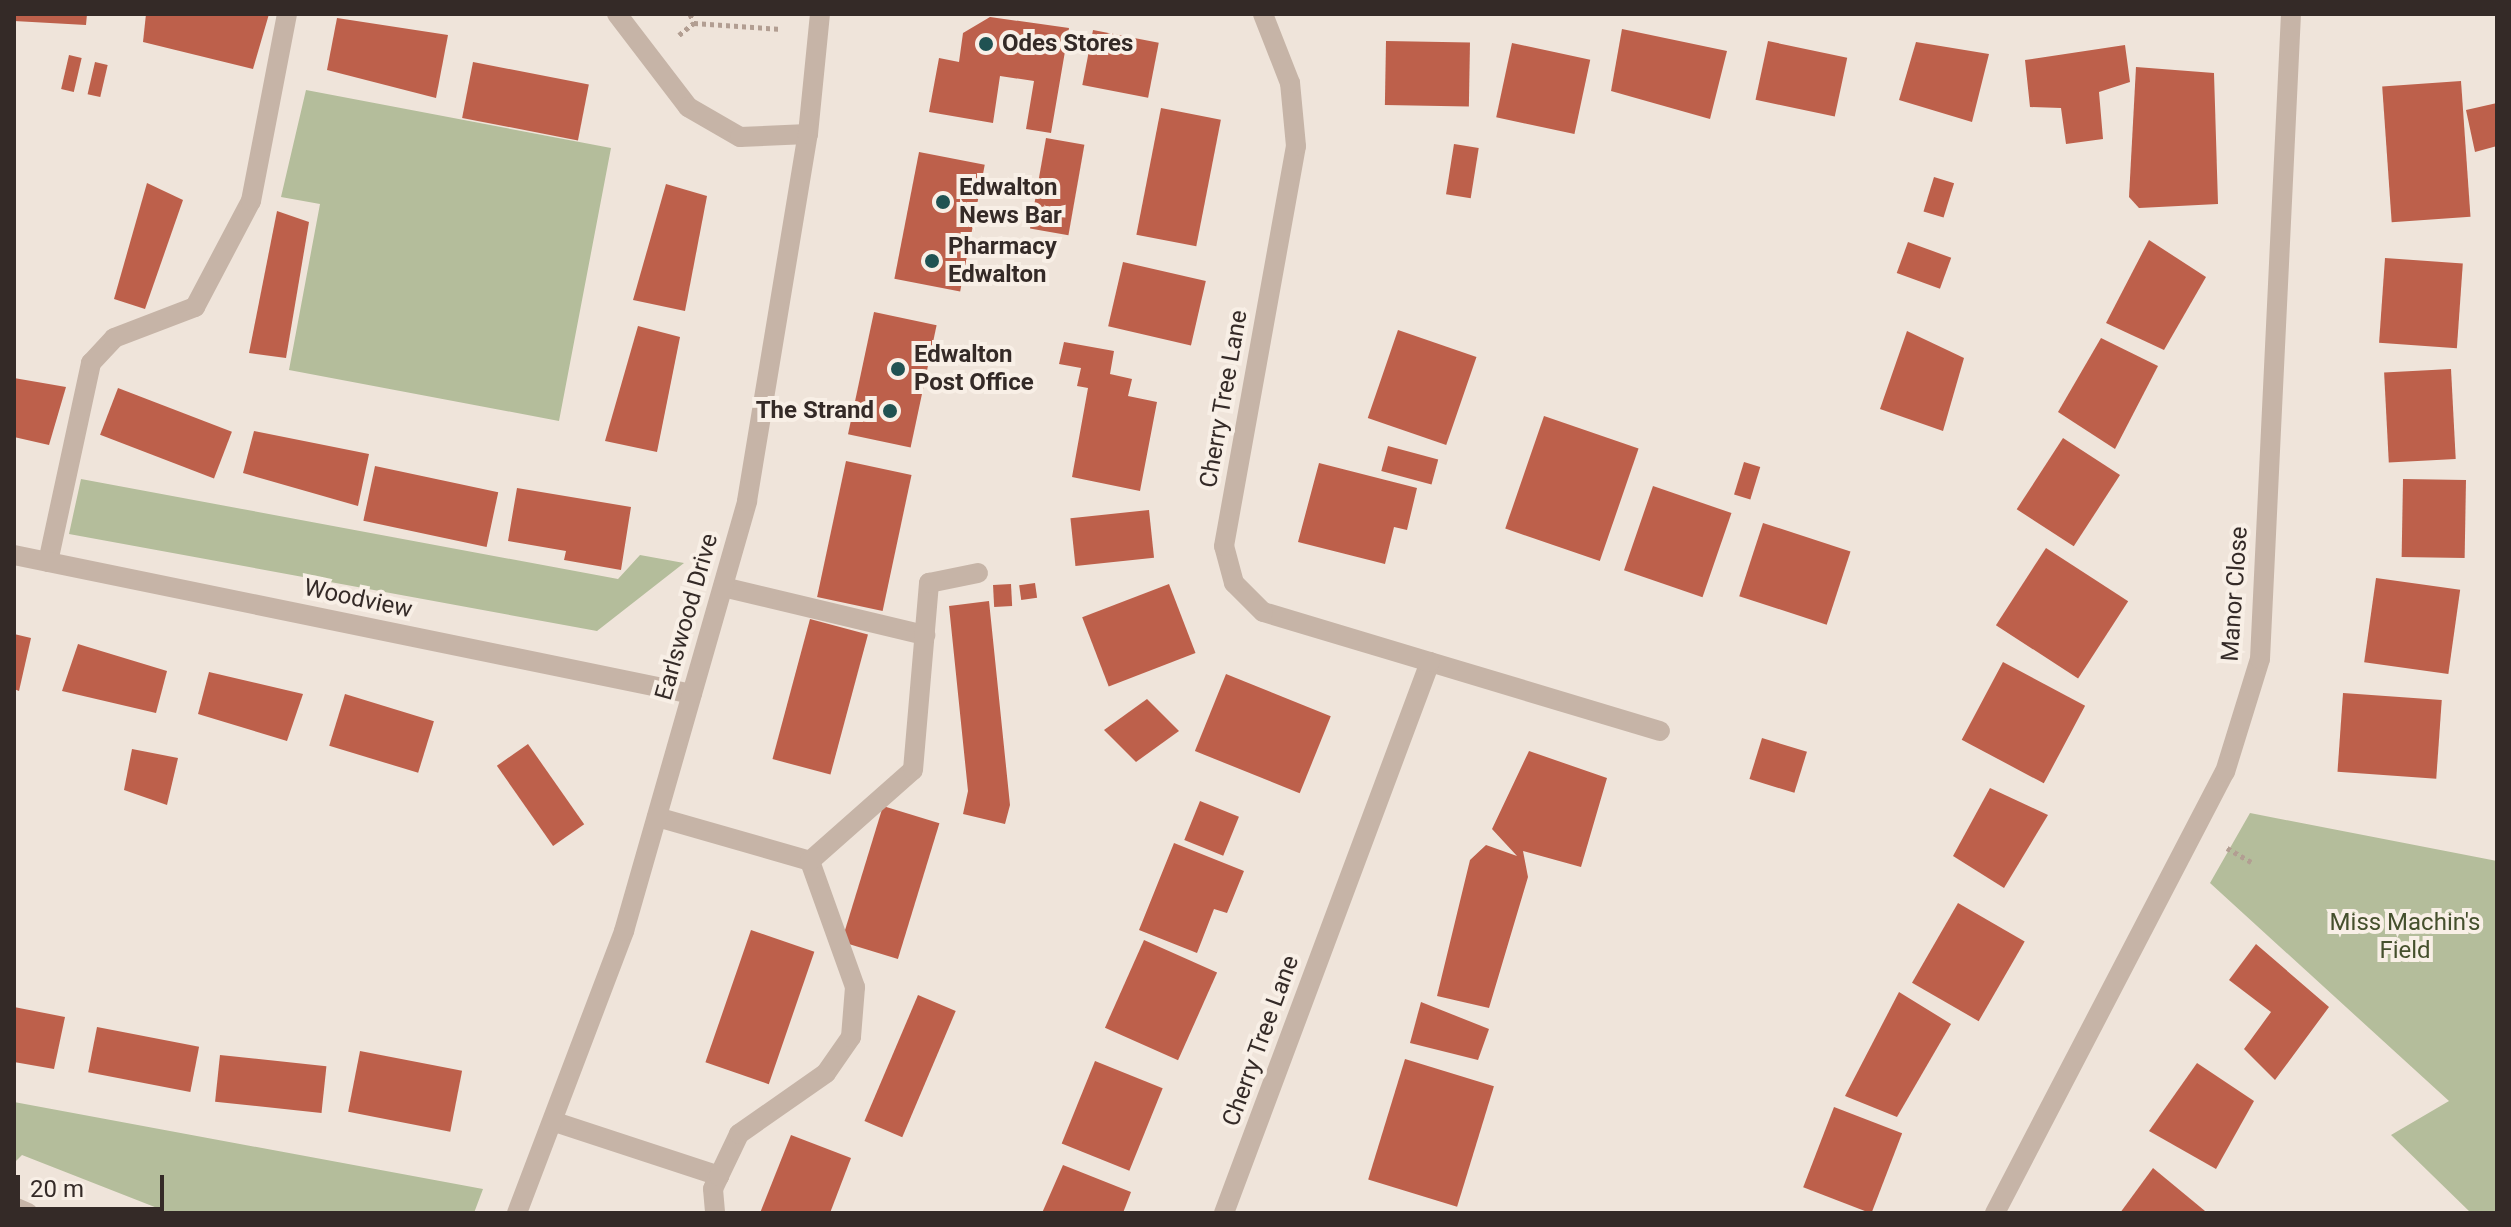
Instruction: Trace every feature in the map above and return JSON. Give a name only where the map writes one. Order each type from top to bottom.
[{"type":"street","points":[[48,562],[91,363],[114,338],[195,307],[251,201],[287,14]]},
{"type":"street","points":[[617,14],[688,107],[740,137],[808,134]]},
{"type":"street","name":"Cherry Tree Lane","points":[[1263,14],[1290,83],[1296,146],[1224,546],[1234,583],[1263,612],[1660,731]]},
{"type":"street","name":"Manor Close","points":[[1995,1213],[2225,772],[2260,659],[2291,14]]},
{"type":"street","name":"Earlswood Drive","points":[[517,1213],[555,1122],[624,931],[747,501],[808,134],[819,22]]},
{"type":"street","name":"Woodview","points":[[14,555],[692,694]]},
{"type":"street","points":[[810,861],[913,770],[929,583],[978,573]]},
{"type":"street","points":[[723,587],[925,635]]},
{"type":"street","name":"Cherry Tree Lane","points":[[1224,1213],[1430,662]]},
{"type":"street","points":[[657,817],[810,861]]},
{"type":"street","points":[[715,1213],[713,1189],[739,1134],[826,1073],[851,1037],[855,987],[810,861]]},
{"type":"street","points":[[555,1122],[719,1176]]},
{"type":"street","points":[[14,1207],[28,1213]]},
{"type":"path","points":[[690,14],[694,23],[819,22]]},
{"type":"green space","points":[[306,90],[611,148],[559,421],[289,370],[320,204],[281,197]]},
{"type":"green space","points":[[81,479],[618,579],[640,555],[684,563],[597,631],[69,534]]},
{"type":"green space","name":"Miss Machin's Field","points":[[2250,813],[2497,861],[2497,1213],[2471,1213],[2391,1135],[2449,1101],[2210,883]]},
{"type":"green space","points":[[14,1102],[483,1189],[474,1213],[170,1213],[22,1155],[14,1163]]},
{"type":"building","points":[[14,14],[87,14],[86,25],[14,21]]},
{"type":"building","points":[[146,14],[269,14],[253,69],[143,42]]},
{"type":"building","points":[[990,17],[1069,28],[1051,133],[1026,129],[1034,81],[1000,76],[993,123],[929,112],[939,58],[959,62],[963,33]]},
{"type":"building","points":[[337,18],[448,35],[436,98],[327,70]]},
{"type":"building","points":[[1622,29],[1727,51],[1710,119],[1611,91]]},
{"type":"building","points":[[1093,30],[1159,43],[1148,98],[1082,85]]},
{"type":"building","points":[[1386,41],[1470,42],[1469,106],[1385,105]]},
{"type":"building","points":[[1768,41],[1847,58],[1835,117],[1756,100]]},
{"type":"building","points":[[1916,42],[1989,54],[1972,122],[1899,100]]},
{"type":"building","points":[[1512,43],[1590,60],[1574,134],[1496,117]]},
{"type":"building","points":[[2125,45],[2130,82],[2099,92],[2103,139],[2066,144],[2061,108],[2030,107],[2025,60]]},
{"type":"building","points":[[69,55],[82,58],[74,92],[61,89]]},
{"type":"building","points":[[95,62],[108,65],[100,97],[88,94]]},
{"type":"building","points":[[473,62],[589,85],[578,140],[462,118]]},
{"type":"building","points":[[2136,67],[2214,73],[2218,204],[2139,208],[2129,197]]},
{"type":"building","points":[[2461,81],[2470,217],[2392,222],[2382,87]]},
{"type":"building","points":[[2497,103],[2497,146],[2475,152],[2466,110]]},
{"type":"building","points":[[1161,108],[1221,120],[1196,246],[1136,235]]},
{"type":"building","points":[[1046,138],[1084,145],[1068,235],[1030,229]]},
{"type":"building","points":[[1454,144],[1479,148],[1471,198],[1446,194]]},
{"type":"building","points":[[919,152],[985,165],[960,291],[894,279]]},
{"type":"building","points":[[1934,177],[1954,183],[1944,218],[1923,211]]},
{"type":"building","points":[[147,183],[183,200],[145,309],[114,299]]},
{"type":"building","points":[[666,184],[707,196],[685,311],[633,300]]},
{"type":"building","points":[[277,211],[309,222],[286,358],[249,353]]},
{"type":"building","points":[[2149,240],[2206,277],[2164,350],[2106,323]]},
{"type":"building","points":[[1908,242],[1951,258],[1940,289],[1897,273]]},
{"type":"building","points":[[2385,258],[2463,263],[2457,348],[2379,343]]},
{"type":"building","points":[[1123,262],[1206,281],[1191,345],[1108,326]]},
{"type":"building","points":[[874,312],[937,325],[911,448],[848,434]]},
{"type":"building","points":[[638,326],[680,337],[657,452],[605,441]]},
{"type":"building","points":[[1398,330],[1476,357],[1446,445],[1368,418]]},
{"type":"building","points":[[1907,331],[1964,358],[1943,431],[1880,409]]},
{"type":"building","points":[[2101,338],[2158,366],[2115,449],[2058,412]]},
{"type":"building","points":[[1064,342],[1114,351],[1110,374],[1132,379],[1128,396],[1157,402],[1140,491],[1072,477],[1088,388],[1077,386],[1081,368],[1059,364]]},
{"type":"building","points":[[2451,369],[2456,459],[2389,462],[2384,373]]},
{"type":"building","points":[[14,378],[66,387],[49,445],[14,437]]},
{"type":"building","points":[[118,388],[232,432],[214,478],[100,435]]},
{"type":"building","points":[[1544,416],[1639,449],[1600,561],[1505,529]]},
{"type":"building","points":[[254,431],[369,454],[358,506],[243,473]]},
{"type":"building","points":[[2063,438],[2120,475],[2074,546],[2017,509]]},
{"type":"building","points":[[1388,446],[1438,459],[1431,485],[1381,471]]},
{"type":"building","points":[[846,461],[912,475],[883,611],[817,597]]},
{"type":"building","points":[[1744,462],[1760,467],[1750,499],[1734,495]]},
{"type":"building","points":[[1319,463],[1417,488],[1407,530],[1394,527],[1385,564],[1298,542]]},
{"type":"building","points":[[375,466],[498,492],[487,547],[363,521]]},
{"type":"building","points":[[2403,479],[2466,480],[2465,558],[2402,557]]},
{"type":"building","points":[[1653,486],[1731,513],[1703,597],[1624,570]]},
{"type":"building","points":[[517,488],[631,507],[621,570],[564,560],[566,551],[508,541]]},
{"type":"building","points":[[1149,510],[1154,558],[1075,566],[1070,518]]},
{"type":"building","points":[[1763,523],[1850,551],[1827,625],[1739,596]]},
{"type":"building","points":[[2046,548],[2128,601],[2078,679],[1996,625]]},
{"type":"building","points":[[2376,578],[2460,590],[2448,674],[2364,662]]},
{"type":"building","points":[[1035,583],[1037,598],[1021,600],[1019,585]]},
{"type":"building","points":[[1011,584],[1012,606],[994,607],[993,585]]},
{"type":"building","points":[[1169,584],[1196,653],[1109,686],[1082,617]]},
{"type":"building","points":[[989,601],[1010,805],[1005,824],[963,814],[968,791],[949,606]]},
{"type":"building","points":[[810,619],[868,635],[830,775],[772,759]]},
{"type":"building","points":[[14,634],[31,638],[19,691],[14,689]]},
{"type":"building","points":[[78,644],[167,671],[156,713],[62,691]]},
{"type":"building","points":[[2003,662],[2085,706],[2044,783],[1962,740]]},
{"type":"building","points":[[209,672],[303,694],[287,741],[198,714]]},
{"type":"building","points":[[1226,674],[1331,716],[1300,793],[1195,751]]},
{"type":"building","points":[[2343,693],[2442,700],[2436,779],[2337,772]]},
{"type":"building","points":[[345,694],[434,721],[418,773],[329,746]]},
{"type":"building","points":[[1147,699],[1179,731],[1136,762],[1104,730]]},
{"type":"building","points":[[1762,738],[1807,752],[1794,793],[1749,779]]},
{"type":"building","points":[[528,744],[584,824],[553,846],[497,766]]},
{"type":"building","points":[[132,749],[178,758],[167,805],[124,790]]},
{"type":"building","points":[[1529,751],[1607,778],[1581,867],[1523,851],[1528,877],[1489,1008],[1437,996],[1470,860],[1486,845],[1517,856],[1492,829]]},
{"type":"building","points":[[1990,788],[2048,815],[2004,888],[1953,856]]},
{"type":"building","points":[[1200,801],[1239,817],[1223,856],[1184,840]]},
{"type":"building","points":[[883,806],[939,823],[898,959],[841,942]]},
{"type":"building","points":[[1174,843],[1244,871],[1227,913],[1214,909],[1197,953],[1139,930]]},
{"type":"building","points":[[1958,903],[2025,942],[1979,1021],[1912,983]]},
{"type":"building","points":[[751,930],[814,952],[769,1084],[705,1062]]},
{"type":"building","points":[[1144,940],[1217,973],[1178,1060],[1105,1028]]},
{"type":"building","points":[[2256,944],[2329,1007],[2275,1080],[2244,1049],[2271,1012],[2229,980]]},
{"type":"building","points":[[1899,992],[1951,1024],[1897,1117],[1845,1096]]},
{"type":"building","points":[[918,995],[956,1011],[902,1137],[864,1121]]},
{"type":"building","points":[[1421,1002],[1489,1029],[1478,1060],[1410,1043]]},
{"type":"building","points":[[14,1007],[65,1017],[54,1069],[14,1062]]},
{"type":"building","points":[[97,1027],[199,1047],[190,1092],[88,1072]]},
{"type":"building","points":[[360,1051],[462,1071],[450,1132],[348,1112]]},
{"type":"building","points":[[220,1055],[326,1066],[322,1113],[215,1102]]},
{"type":"building","points":[[1405,1059],[1494,1086],[1457,1207],[1368,1179]]},
{"type":"building","points":[[1095,1061],[1163,1088],[1129,1171],[1062,1144]]},
{"type":"building","points":[[2197,1063],[2254,1101],[2216,1169],[2149,1131]]},
{"type":"building","points":[[1834,1107],[1902,1133],[1872,1213],[1803,1187]]},
{"type":"building","points":[[791,1135],[851,1158],[830,1213],[760,1213]]},
{"type":"building","points":[[1063,1165],[1131,1192],[1123,1213],[1042,1213]]},
{"type":"building","points":[[2153,1168],[2205,1211],[2204,1213],[2120,1213]]},
{"type":"place","name":"Odes Stores","points":[[986,44]]},
{"type":"place","name":"Edwalton News Bar","points":[[943,202]]},
{"type":"place","name":"Pharmacy Edwalton","points":[[932,261]]},
{"type":"place","name":"Edwalton Post Office","points":[[898,369]]},
{"type":"place","name":"The Strand","points":[[890,411]]}]
